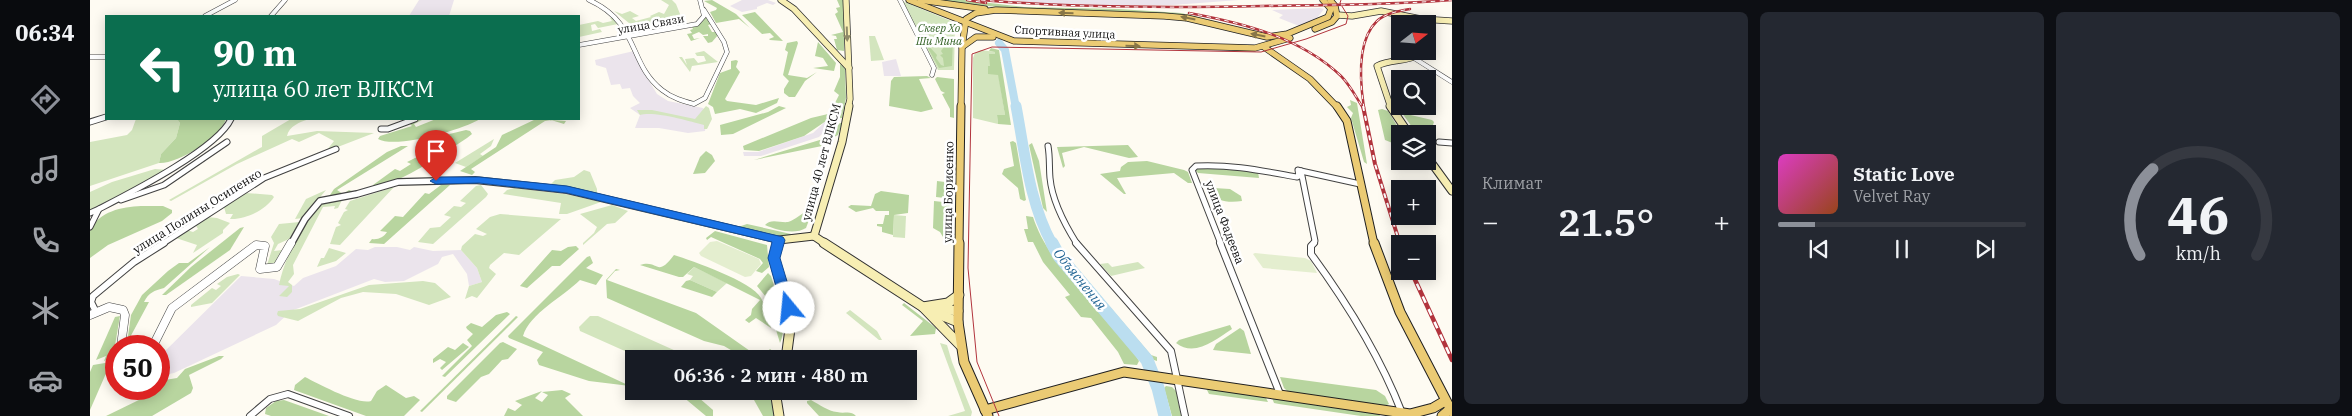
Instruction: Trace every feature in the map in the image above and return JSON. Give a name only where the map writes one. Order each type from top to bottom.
[{"type":"main road","points":[[781,0],[794,9],[849,68]]},
{"type":"main road","name":"улица 40 лет ВЛКСМ","points":[[846,0],[850,98],[847,120],[814,236],[923,306],[960,345]]},
{"type":"main road","points":[[909,0],[965,23]]},
{"type":"main road","points":[[918,0],[996,10]]},
{"type":"main road","points":[[1281,39],[1328,17],[1331,9],[1323,0]]},
{"type":"main road","points":[[1330,0],[1338,8],[1338,15]]},
{"type":"main road","points":[[938,12],[952,11],[955,8],[952,5]]},
{"type":"main road","name":"Спортивная улица","points":[[996,10],[1181,17],[1260,36],[1281,39],[1264,47],[1233,48],[1014,41],[965,23],[973,14],[996,10]]},
{"type":"main road","points":[[1281,39],[1327,24],[1338,15],[1352,16],[1381,11],[1401,15]]},
{"type":"main road","points":[[1436,20],[1452,22]]},
{"type":"main road","points":[[1436,22],[1440,21]]},
{"type":"main road","name":"улица Борисенко","points":[[965,23],[962,48],[958,322],[964,362],[986,413]]},
{"type":"main road","points":[[962,48],[976,37],[983,36],[1014,41]]},
{"type":"main road","points":[[986,413],[1117,373],[1134,372],[1408,414],[1433,408],[1447,409],[1394,298],[1371,234],[1347,121],[1336,103],[1323,89],[1264,47]]},
{"type":"main road","points":[[834,51],[848,52]]},
{"type":"main road","points":[[1402,60],[1384,63],[1377,66],[1377,70],[1388,103],[1403,125]]},
{"type":"main road","points":[[1436,169],[1452,191]]},
{"type":"main road","points":[[788,350],[791,321],[774,258],[779,240],[814,236]]},
{"type":"main road","points":[[923,306],[948,303],[959,295]]},
{"type":"main road","points":[[923,306],[958,311]]},
{"type":"main road","points":[[923,306],[958,322]]},
{"type":"main road","points":[[776,400],[779,416]]},
{"type":"street","points":[[207,15],[235,0]]},
{"type":"street","points":[[272,15],[286,0]]},
{"type":"street","points":[[589,0],[614,15],[629,36],[652,81],[660,90],[696,104],[703,100],[727,49],[700,0]]},
{"type":"street","points":[[900,0],[934,68],[932,75]]},
{"type":"street","name":"улица Связи","points":[[580,45],[697,24],[705,17],[704,10]]},
{"type":"street","points":[[90,57],[105,57]]},
{"type":"street","points":[[1417,60],[1452,82]]},
{"type":"street","points":[[90,122],[105,117]]},
{"type":"street","points":[[90,213],[157,180],[187,160],[226,127],[230,120]]},
{"type":"street","points":[[381,129],[388,130],[413,120]]},
{"type":"street","points":[[116,200],[139,196],[158,188],[228,142]]},
{"type":"street","points":[[1439,142],[1452,143]]},
{"type":"street","points":[[1048,146],[1052,161],[1050,178],[1060,213],[1067,228],[1092,262],[1171,351],[1175,362],[1176,379],[1185,416]]},
{"type":"street","name":"улица Полины Осипенко","points":[[93,313],[91,302],[93,296],[144,255],[263,179],[336,149]]},
{"type":"street","name":"улица Фадеева","points":[[1280,394],[1192,170],[1196,166],[1214,165],[1297,177],[1299,176],[1298,170],[1360,184]]},
{"type":"street","points":[[1301,171],[1315,241],[1311,246],[1311,254],[1345,301],[1408,414]]},
{"type":"street","points":[[158,335],[172,308],[256,245],[265,246],[260,269],[277,267],[314,206],[325,199],[357,194],[398,182],[475,180],[567,190],[779,240]]},
{"type":"street","points":[[90,226],[99,209]]},
{"type":"street","points":[[93,313],[109,308],[123,310],[125,315],[122,335]]},
{"type":"street","points":[[250,416],[270,399],[288,394],[349,416]]},
{"type":"shaded area","points":[[419,0],[454,0],[449,15],[410,15]]},
{"type":"shaded area","points":[[742,0],[768,0],[776,3],[773,5],[767,3],[757,7],[757,9],[742,12],[730,6]]},
{"type":"shaded area","points":[[1009,0],[1239,0],[1173,5],[1109,5],[1045,4]]},
{"type":"shaded area","points":[[1324,9],[1317,18],[1299,26],[1279,18],[1283,15],[1272,10]]},
{"type":"shaded area","points":[[634,51],[657,94],[668,101],[703,108],[708,114],[705,131],[688,133],[659,128],[635,128],[640,115],[630,108],[640,103],[633,96],[630,88],[622,89],[620,84],[611,85],[606,68],[596,65],[595,60]]},
{"type":"shaded area","points":[[896,59],[901,76],[884,76],[882,62]]},
{"type":"shaded area","points":[[828,119],[835,121],[819,137],[761,156],[744,156],[743,152],[758,152],[813,133]]},
{"type":"shaded area","points":[[375,247],[397,247],[410,250],[414,247],[433,251],[461,250],[477,268],[482,282],[469,286],[467,274],[453,254],[442,257],[438,264],[404,281],[385,282],[374,279],[291,311],[276,325],[170,374],[170,346],[241,276],[274,279],[294,286],[303,278],[336,266],[356,249],[368,250]]},
{"type":"green space","points":[[661,0],[672,0],[676,4],[682,19],[634,27],[614,11],[622,14],[630,11],[639,16],[632,18],[636,21],[651,17],[659,12],[664,14],[669,5]]},
{"type":"green space","points":[[712,0],[736,14],[750,28],[739,19],[716,23],[710,12],[717,8],[704,1]]},
{"type":"green space","points":[[837,0],[845,0],[844,51],[837,50],[834,39],[837,39],[836,36],[831,35],[843,32],[835,14],[838,12],[836,8],[840,7]]},
{"type":"green space","points":[[931,0],[964,0],[1024,7],[1119,9],[1181,13],[1227,24],[1186,15],[1017,9]]},
{"type":"green space","name":"Сквер Хо Ши Мина","points":[[902,1],[951,21],[955,25],[954,70],[938,70]]},
{"type":"green space","points":[[755,12],[783,41],[770,40],[774,37],[770,33],[762,34],[742,15]]},
{"type":"green space","points":[[613,17],[618,24],[598,28],[595,24],[591,25],[592,31],[600,29],[602,32],[580,37],[580,25],[598,21],[603,23],[612,21],[610,18]]},
{"type":"green space","points":[[706,17],[712,24],[708,25],[712,32],[716,32],[718,35],[712,42],[708,43],[703,36],[708,36],[708,34],[703,35],[699,32],[692,35],[694,39],[700,38],[691,41],[687,34],[692,33],[690,30],[693,29],[692,27],[701,23]]},
{"type":"green space","points":[[953,35],[952,66],[939,68],[924,41],[937,55],[936,58],[941,65],[944,66],[943,58],[940,55],[943,54],[941,51]]},
{"type":"green space","points":[[869,36],[875,36],[884,60],[871,61]]},
{"type":"green space","points":[[797,41],[788,75],[807,78],[817,72],[805,81],[795,97],[789,97],[784,93],[784,89],[789,81],[783,75],[788,52],[785,50],[787,43]]},
{"type":"green space","points":[[818,42],[836,63],[834,71],[813,68],[828,66],[823,58],[815,56]]},
{"type":"green space","points":[[991,48],[999,50],[1011,125],[998,124],[997,115],[1005,115],[998,75],[988,74],[988,66],[990,66],[989,54],[995,54],[995,52],[989,51]]},
{"type":"green space","points":[[981,50],[995,52],[1005,115],[997,115],[998,124],[973,118],[973,58],[975,53]]},
{"type":"green space","points":[[704,51],[718,62],[692,66],[690,72],[679,57],[682,57],[687,65],[685,59],[694,58],[698,63],[706,61],[704,56],[697,56],[695,53]]},
{"type":"green space","points":[[731,61],[738,61],[736,67],[740,72],[725,99],[727,101],[756,105],[779,98],[777,103],[756,113],[740,109],[715,114],[713,107],[708,104],[720,73],[731,69]]},
{"type":"green space","points":[[840,64],[845,68],[846,98],[842,118],[829,119],[804,136],[759,151],[744,150],[743,146],[832,111],[830,105],[835,103],[839,95],[834,91],[840,77]]},
{"type":"green space","points":[[927,76],[931,78],[919,79],[933,109],[921,112],[889,106],[891,81],[894,77]]},
{"type":"green space","points":[[937,77],[954,79],[954,118],[950,117],[950,109],[942,94],[945,93],[941,91],[935,79]]},
{"type":"green space","points":[[1350,100],[1357,103],[1367,164],[1364,162],[1351,118],[1353,113],[1347,107],[1351,105]]},
{"type":"green space","points":[[706,106],[709,108],[712,119],[707,129],[704,129],[704,125],[672,117],[654,114],[640,115],[637,110],[652,110],[695,119]]},
{"type":"green space","points":[[779,106],[786,108],[733,134],[721,135],[720,125],[768,112]]},
{"type":"green space","points":[[1378,110],[1388,111],[1397,125],[1391,125],[1391,142],[1385,140]]},
{"type":"green space","points":[[1403,115],[1411,115],[1434,122],[1433,125],[1411,125]]},
{"type":"green space","points":[[136,120],[178,120],[180,123],[176,138],[161,154],[159,163],[90,186],[90,142],[127,135],[132,130]]},
{"type":"green space","points":[[178,120],[225,120],[216,134],[187,155],[159,163],[161,154],[176,138],[180,123]]},
{"type":"green space","points":[[289,120],[306,120],[292,127],[287,136],[317,131],[374,133],[317,155],[327,150],[334,141],[319,133],[299,142],[292,139],[237,164],[171,201],[169,200],[262,147],[262,136]]},
{"type":"green space","points":[[422,120],[414,124],[416,127],[434,120],[478,120],[429,137],[399,142],[378,139],[380,136],[412,126],[409,123]]},
{"type":"green space","points":[[534,120],[551,120],[545,121],[471,169],[475,172],[472,175],[460,171],[496,147],[502,135]]},
{"type":"green space","points":[[551,120],[566,121],[564,124]]},
{"type":"green space","points":[[842,123],[838,135],[822,143],[822,146],[754,160],[823,139]]},
{"type":"green space","points":[[466,130],[472,134],[420,168],[393,182],[373,185],[395,169],[400,171],[411,164],[407,162],[417,157],[429,156],[442,148],[442,145],[433,138]]},
{"type":"green space","points":[[494,139],[491,146],[480,154],[483,156],[466,167],[455,163]]},
{"type":"green space","points":[[1010,142],[1016,143],[1026,200],[1024,201],[1020,199],[1018,188],[1002,174],[1004,169],[1014,166]]},
{"type":"green space","points":[[1032,143],[1039,161],[1047,212],[1043,208],[1029,145]]},
{"type":"green space","points":[[1128,145],[1138,157],[1129,158],[1084,147],[1062,153],[1065,166],[1063,168],[1057,147]]},
{"type":"green space","points":[[401,146],[408,146],[337,190],[343,194],[349,190],[352,191],[348,194],[330,195],[334,189],[387,152]]},
{"type":"green space","points":[[706,151],[712,155],[715,161],[705,173],[693,174],[700,157]]},
{"type":"green space","points":[[1147,161],[1184,170],[1188,172],[1192,183],[1188,183],[1174,173],[1117,178],[1126,194],[1124,194],[1100,174],[1120,171],[1121,167],[1128,162]]},
{"type":"green space","points":[[1200,168],[1224,168],[1258,172],[1259,178],[1198,173],[1195,170]]},
{"type":"green space","points":[[155,169],[168,170],[90,210],[90,192],[112,182]]},
{"type":"green space","points":[[584,170],[590,172],[597,193],[551,184],[555,180],[574,177]]},
{"type":"green space","points":[[937,181],[953,183],[953,199],[936,197]]},
{"type":"green space","points":[[441,185],[450,185],[384,244],[369,243],[372,239],[379,239],[387,232],[380,231],[395,216],[403,217],[425,193],[429,194]]},
{"type":"green space","points":[[481,185],[488,194],[486,197],[433,244],[418,242],[430,228],[440,227],[451,217],[444,215],[454,206],[461,207],[466,203],[460,201],[476,186]]},
{"type":"green space","points":[[394,187],[340,245],[330,244],[336,227],[341,225],[338,223],[344,212],[348,210],[345,209],[350,201]]},
{"type":"green space","points":[[514,188],[565,194],[601,202],[567,214],[559,214],[561,203],[503,194],[507,190]]},
{"type":"green space","points":[[1214,188],[1230,189],[1241,196],[1242,201],[1228,202],[1219,199],[1208,190]]},
{"type":"green space","points":[[326,190],[303,218],[295,219],[306,199]]},
{"type":"green space","points":[[881,191],[909,195],[908,213],[894,215],[893,235],[882,232],[882,227],[877,226],[877,224],[883,224],[885,215],[889,215],[889,211],[876,211],[873,208],[856,212],[848,207],[851,205],[871,206],[875,194]]},
{"type":"green space","points":[[246,193],[272,195],[274,197],[266,206],[255,213],[242,218],[230,219],[233,214],[226,214],[224,207]]},
{"type":"green space","points":[[342,200],[338,208],[334,209],[335,206],[323,207],[293,265],[294,274],[288,282],[292,285],[292,292],[287,297],[279,296],[289,286],[279,285],[281,275],[295,242],[307,221],[321,204]]},
{"type":"green space","points":[[934,201],[952,203],[951,237],[943,237],[940,232],[933,228]]},
{"type":"green space","points":[[612,205],[628,211],[615,223],[607,224],[583,245],[597,227],[580,214]]},
{"type":"green space","points":[[141,206],[163,206],[172,210],[172,213],[162,221],[108,245],[90,258],[90,231],[94,224],[112,211]]},
{"type":"green space","points":[[810,211],[812,212],[806,228],[802,230],[786,231],[765,225],[773,221],[788,222]]},
{"type":"green space","points":[[500,214],[561,219],[519,255],[504,253],[490,265],[489,268],[496,274],[477,298],[472,296],[465,299],[469,286],[482,282],[477,268],[461,250],[462,246],[475,234],[483,236],[487,234],[476,229],[490,217]]},
{"type":"green space","points":[[894,215],[906,216],[905,238],[893,237]]},
{"type":"green space","points":[[1026,216],[1033,217],[1040,235],[1062,269],[1131,348],[1139,361],[1137,365],[1124,364],[1118,352],[1091,318],[1081,317],[1065,297],[1070,295],[1043,262],[1033,242],[1028,242],[1024,229],[1028,229]]},
{"type":"green space","points":[[207,217],[217,218],[230,223],[223,230],[223,233],[193,253],[197,245],[176,238],[187,230],[193,232],[198,229],[195,224]]},
{"type":"green space","points":[[300,222],[289,239],[278,244],[274,251],[282,250],[274,264],[267,265],[274,243],[271,237],[279,224]]},
{"type":"green space","points":[[747,224],[791,235],[773,236],[738,227]]},
{"type":"green space","points":[[244,227],[230,250],[166,295],[162,295],[191,267],[240,228]]},
{"type":"green space","points":[[715,231],[767,245],[769,267],[762,273],[756,271],[763,263],[760,259],[711,237],[707,240],[706,238]]},
{"type":"green space","points":[[717,241],[759,259],[761,264],[751,276],[745,277],[701,256],[699,253],[710,242]]},
{"type":"green space","points":[[576,246],[579,249],[560,266],[552,266],[527,288],[520,286],[552,250],[561,251],[568,247]]},
{"type":"green space","points":[[210,247],[164,288],[148,296],[144,302],[149,302],[131,335],[128,335],[131,315],[142,295],[179,263],[188,263]]},
{"type":"green space","points":[[329,248],[346,253],[336,261],[317,267],[321,258],[324,258]]},
{"type":"green space","points":[[1253,254],[1305,258],[1311,261],[1317,273],[1263,268]]},
{"type":"green space","points":[[674,255],[721,272],[746,285],[761,298],[771,328],[756,318],[749,323],[745,320],[751,315],[752,309],[760,300],[694,267],[683,277],[679,277],[640,265],[664,266]]},
{"type":"green space","points":[[590,256],[593,263],[586,268],[603,275],[596,285],[580,280],[539,313],[532,320],[523,336],[625,384],[625,385],[589,381],[539,365],[537,360],[543,352],[508,336]]},
{"type":"green space","points":[[1138,262],[1145,268],[1111,276],[1100,264],[1108,263],[1112,267]]},
{"type":"green space","points":[[694,267],[727,283],[717,292],[690,280],[693,276],[687,274]]},
{"type":"green space","points":[[616,269],[620,270],[615,271],[607,280],[696,313],[749,350],[731,350],[724,346],[704,341],[607,298],[606,280]]},
{"type":"green space","points":[[768,273],[771,276],[783,318],[780,343],[766,297],[757,286]]},
{"type":"green space","points":[[1081,273],[1151,355],[1157,357],[1157,361],[1151,359]]},
{"type":"green space","points":[[240,275],[212,303],[191,307],[212,288],[216,290],[221,286],[217,284],[227,277]]},
{"type":"green space","points":[[690,280],[717,292],[712,297],[681,287],[686,281]]},
{"type":"green space","points":[[423,281],[435,283],[451,297],[429,305],[396,294],[363,292],[341,298],[298,321],[278,316],[277,314],[278,311],[300,309],[369,285]]},
{"type":"green space","points":[[904,303],[936,328],[935,334],[910,336],[923,321],[902,305]]},
{"type":"green space","points":[[850,310],[877,331],[882,340],[879,340],[846,313]]},
{"type":"green space","points":[[507,312],[510,314],[445,377],[442,376],[472,346],[467,340],[473,334],[466,327],[471,323],[482,327],[496,315]]},
{"type":"green space","points":[[120,316],[117,335],[107,335],[115,317]]},
{"type":"green space","points":[[516,316],[518,317],[422,412],[420,411]]},
{"type":"green space","points":[[590,316],[598,316],[674,350],[625,351],[580,331],[579,327]]},
{"type":"green space","points":[[1230,325],[1232,329],[1212,342],[1198,348],[1191,349],[1176,343],[1179,340]]},
{"type":"green space","points":[[1240,328],[1244,331],[1251,354],[1213,350],[1216,344]]},
{"type":"green space","points":[[105,340],[105,356],[96,360]]},
{"type":"green space","points":[[503,342],[517,349],[508,359],[502,360],[489,374],[481,377],[456,402],[447,399],[447,396]]},
{"type":"green space","points":[[463,343],[469,347],[442,370],[440,368],[446,362],[440,359],[433,363],[433,359],[448,347],[455,350]]},
{"type":"green space","points":[[940,343],[947,345],[972,412],[971,416],[948,416],[965,411]]},
{"type":"green space","points":[[219,356],[224,356],[189,375],[193,388],[191,393],[152,416],[106,416],[139,400],[170,400],[170,379],[177,378],[185,369]]},
{"type":"green space","points":[[105,363],[105,376],[90,410],[90,372],[93,365]]},
{"type":"green space","points":[[305,377],[357,400],[371,401],[377,391],[386,385],[406,398],[414,396],[420,400],[404,416],[366,416],[294,390],[295,385]]},
{"type":"green space","points":[[1280,377],[1376,390],[1385,396],[1389,404],[1385,406],[1288,392],[1284,388]]},
{"type":"green space","points":[[1166,386],[1172,387],[1176,391],[1181,416],[1172,416],[1164,388]]},
{"type":"green space","points":[[1206,388],[1265,396],[1268,402],[1209,394]]},
{"type":"green space","points":[[562,390],[571,394],[565,398],[583,416],[504,416],[508,408],[515,411],[522,405],[515,401],[542,391],[535,398],[542,402],[548,395],[542,392]]},
{"type":"green space","points":[[1272,398],[1379,414],[1380,416],[1361,416],[1279,404],[1274,403]]},
{"type":"green space","points":[[284,400],[329,416],[271,416],[265,414],[266,408],[276,401]]},
{"type":"green space","points":[[687,400],[701,400],[713,410],[713,416],[706,416]]},
{"type":"green space","points":[[754,400],[771,400],[774,416],[763,416]]},
{"type":"green space","points":[[811,400],[824,408],[856,416],[819,416],[807,401]]},
{"type":"waterway","name":"Объяснения","points":[[999,43],[1005,50],[1016,108]]},
{"type":"waterway","name":"Объяснения","points":[[1016,106],[1033,194],[1044,228],[1052,244]]},
{"type":"waterway","name":"Объяснения","points":[[1052,243],[1059,256],[1147,360],[1158,388],[1165,416]]},
{"type":"tram line","points":[[999,416],[977,362],[968,268],[972,54],[992,47],[1261,52],[1306,39],[1346,24],[1348,16],[1340,3],[1341,0]]},
{"type":"railway","points":[[967,0],[986,3]]},
{"type":"railway","points":[[981,0],[1051,5],[1156,7],[1405,3],[1452,0]]},
{"type":"railway","points":[[1364,108],[1361,86],[1361,62],[1370,29],[1384,16],[1410,9]]},
{"type":"railway","points":[[1189,13],[1250,27],[1308,51],[1341,76],[1363,108]]},
{"type":"railway","points":[[1363,106],[1375,164],[1397,235]]},
{"type":"railway","points":[[1415,280],[1452,360]]},
{"type":"route","points":[[436,181],[497,181],[567,190],[779,240],[774,258],[789,308]]}]
